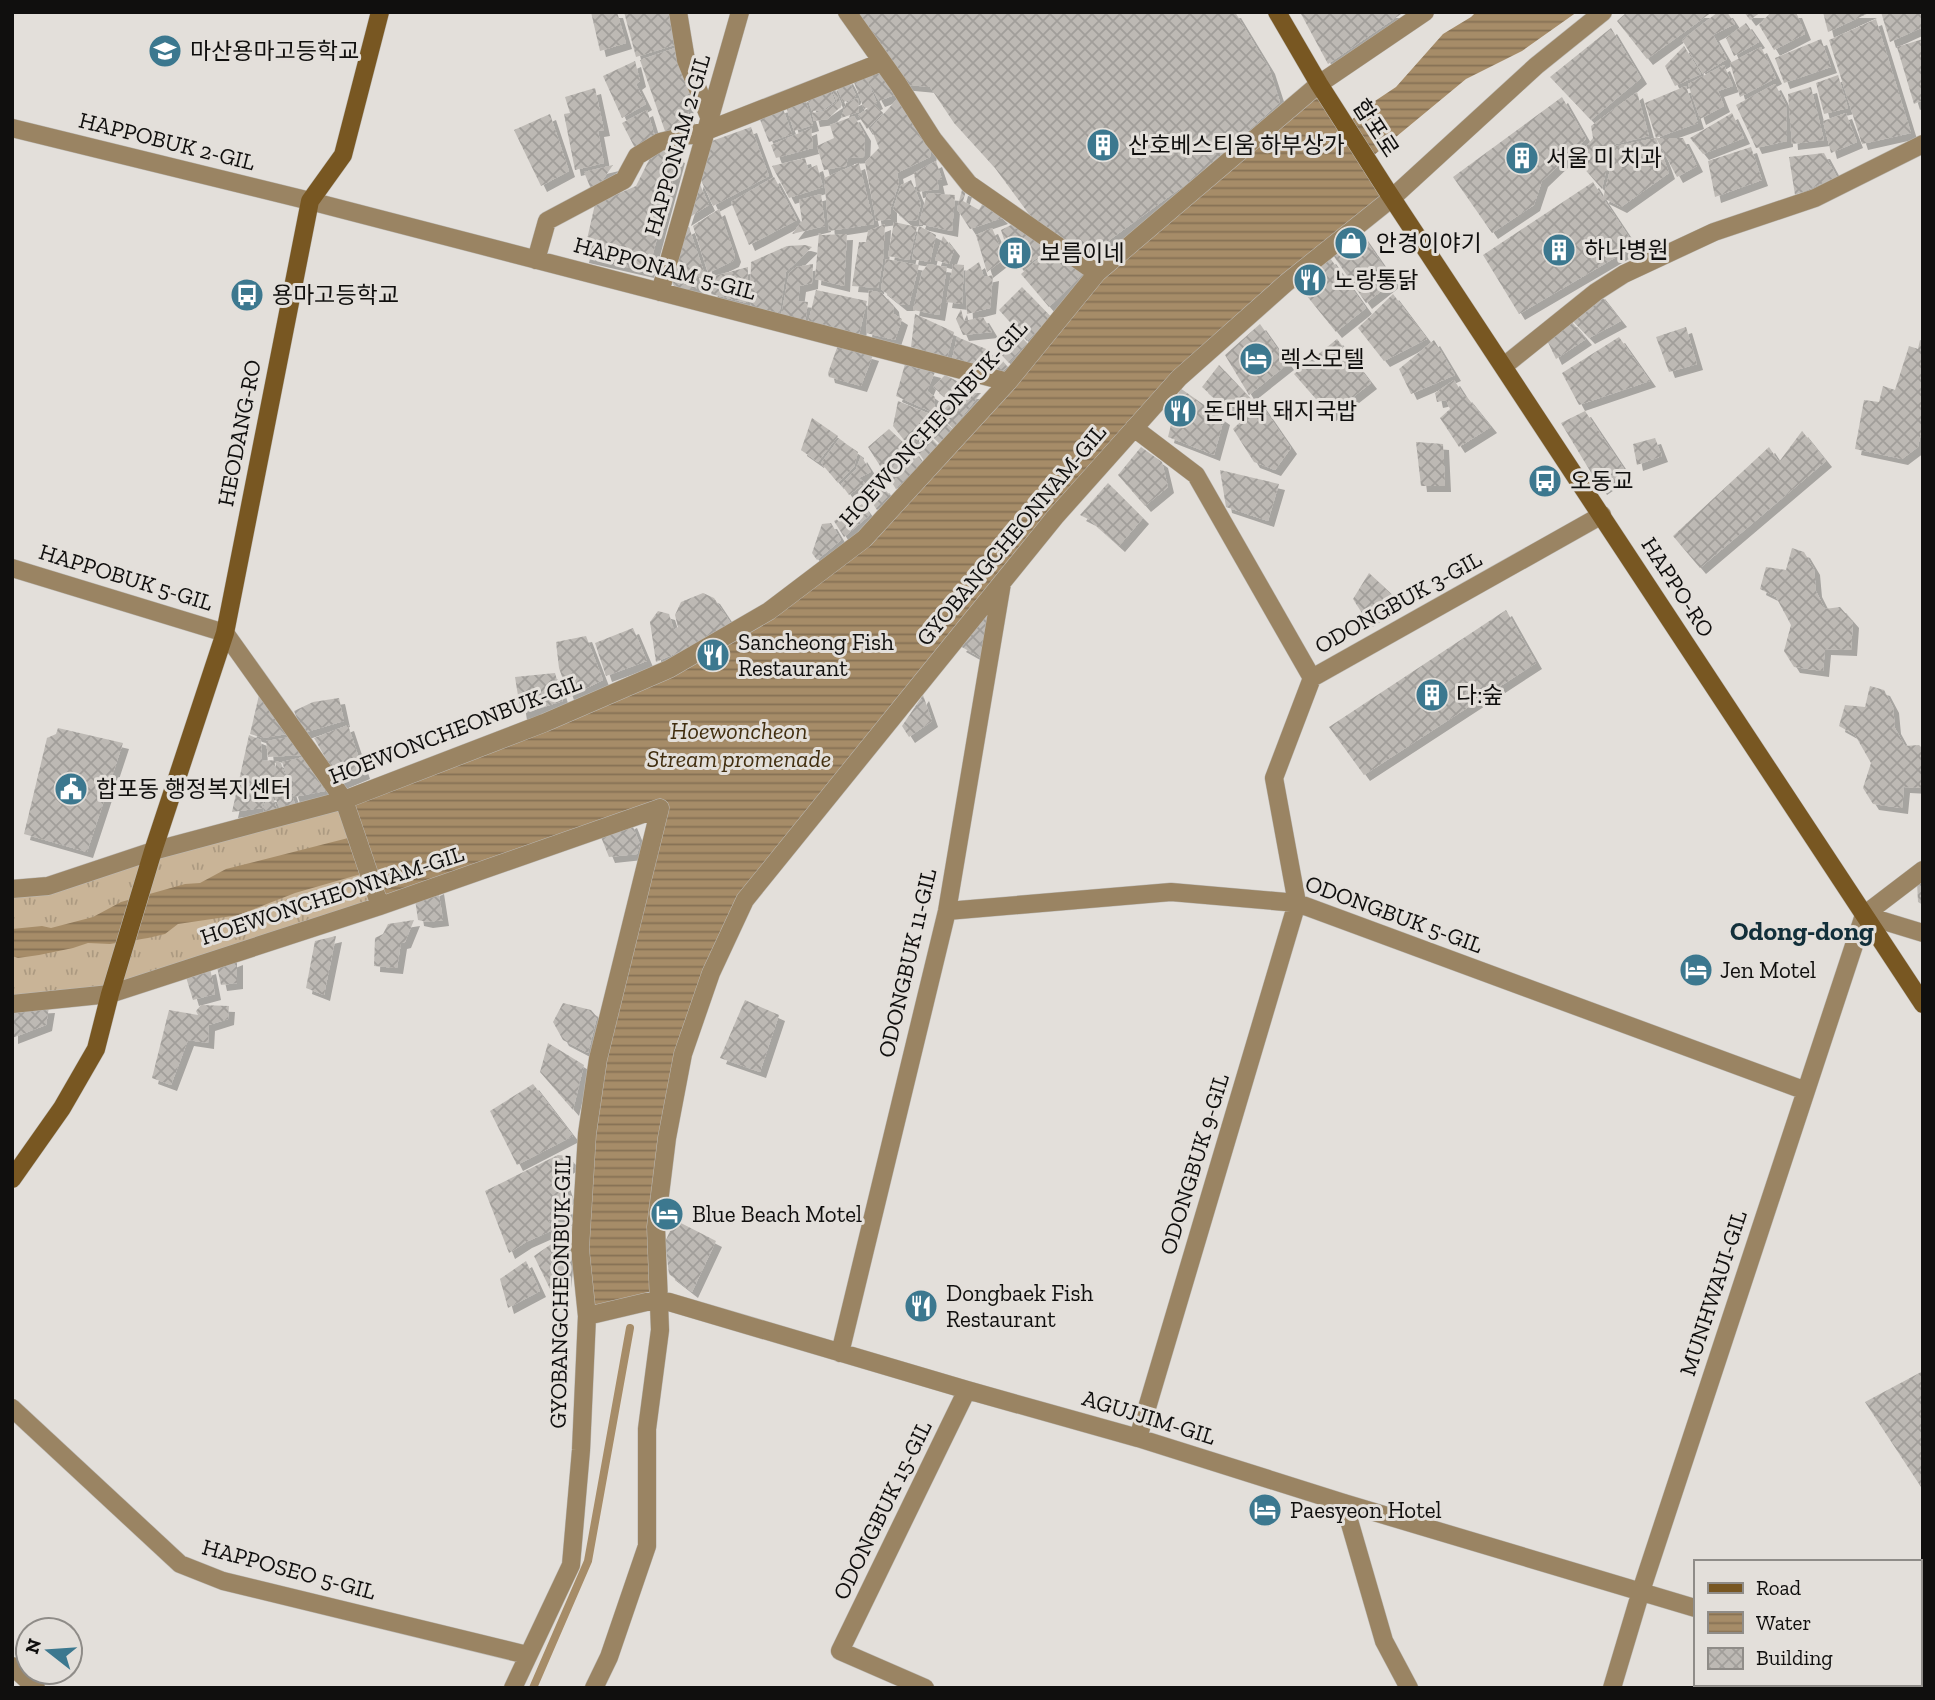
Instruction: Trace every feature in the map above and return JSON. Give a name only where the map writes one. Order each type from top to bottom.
[{"type":"main road","name":"HEODANG-RO","points":[[110,994],[225,633],[310,201],[343,155],[380,12]]},
{"type":"main road","points":[[1277,12],[1319,84]]},
{"type":"main road","name":"합포로","points":[[1319,84],[1392,198]]},
{"type":"main road","name":"HAPPO-RO","points":[[1392,198],[1923,1004]]},
{"type":"main road","points":[[12,1179],[62,1108],[96,1049],[110,994]]},
{"type":"street","points":[[678,12],[686,60],[708,125]]},
{"type":"street","name":"HAPPONAM 2-GIL","points":[[660,292],[740,12]]},
{"type":"street","points":[[846,12],[933,139],[969,184],[1097,273]]},
{"type":"street","name":"HOEWONCHEONBUK-GIL","points":[[12,889],[48,886],[151,859],[344,800],[544,723],[669,669],[769,611],[864,539],[1008,382],[1097,273],[1319,84],[1425,12]]},
{"type":"street","name":"GYOBANGCHEONNAM-GIL","points":[[594,1688],[609,1657],[647,1546],[647,1429],[660,1330],[656,1227],[667,1138],[683,1054],[711,973],[740,911],[1002,581],[1179,378],[1286,283],[1392,198],[1536,66],[1603,12]]},
{"type":"street","points":[[536,260],[547,221],[624,180],[637,156],[660,142],[881,62]]},
{"type":"street","name":"HAPPOBUK 2-GIL","points":[[12,128],[310,201]]},
{"type":"street","points":[[1504,366],[1596,292],[1624,274],[1713,232],[1815,198],[1923,144]]},
{"type":"street","name":"HAPPONAM 5-GIL","points":[[310,201],[1008,382]]},
{"type":"street","points":[[1134,428],[1196,475],[1312,678]]},
{"type":"street","name":"ODONGBUK 3-GIL","points":[[1297,903],[1274,778],[1312,678],[1602,515]]},
{"type":"street","name":"HAPPOBUK 5-GIL","points":[[12,568],[225,633]]},
{"type":"street","name":"ODONGBUK 11-GIL","points":[[841,1353],[947,911],[1002,581]]},
{"type":"street","points":[[225,633],[344,800],[380,906]]},
{"type":"street","name":"HOEWONCHEONNAM-GIL","points":[[12,1004],[110,994],[380,906],[660,808]]},
{"type":"street","name":"GYOBANGCHEONBUK-GIL","points":[[513,1688],[571,1564],[581,1450],[587,1316],[580,1249],[587,1134],[596,1071],[660,808]]},
{"type":"street","points":[[1864,915],[1923,870]]},
{"type":"street","name":"ODONGBUK 5-GIL","points":[[947,911],[1171,892],[1297,903],[1806,1091]]},
{"type":"street","name":"ODONGBUK 9-GIL","points":[[1138,1438],[1297,903]]},
{"type":"street","points":[[1864,915],[1923,933]]},
{"type":"street","name":"MUNHWAUI-GIL","points":[[1612,1688],[1641,1591],[1864,915]]},
{"type":"street","points":[[587,1316],[659,1298]]},
{"type":"street","name":"AGUJJIM-GIL","points":[[659,1298],[1138,1438],[1694,1608]]},
{"type":"street","name":"ODONGBUK 15-GIL","points":[[925,1688],[840,1651],[967,1390]]},
{"type":"street","name":"HAPPOSEO 5-GIL","points":[[12,1408],[180,1563],[223,1581],[527,1655]]},
{"type":"street","points":[[1344,1503],[1384,1641],[1409,1688]]},
{"type":"street","points":[[12,1666],[36,1688]]},
{"type":"green space","points":[[344,800],[380,906],[110,994],[12,1004],[12,889]]},
{"type":"water","name":"Hoewoncheon Stream promenade","points":[[1476,12],[1577,12],[1522,51],[1466,79],[1368,160],[1392,198],[1179,378],[745,900],[711,973],[667,1138],[659,1299],[587,1316],[587,1134],[658,817],[380,906],[368,872],[295,893],[239,915],[178,924],[165,934],[110,944],[88,943],[39,955],[18,958],[12,956],[12,929],[42,926],[51,928],[93,917],[121,902],[185,884],[200,883],[226,869],[356,836],[344,800],[650,680],[864,539],[1097,273],[1319,84],[1346,125],[1366,107],[1396,87],[1443,34]]},
{"type":"building","points":[[591,12],[617,12],[626,43],[600,51]]},
{"type":"building","points":[[624,12],[673,12],[678,44],[636,57]]},
{"type":"building","name":"산호베스티움 하부상가","points":[[847,12],[1235,12],[1269,68],[1280,102],[1200,174],[1093,252],[1045,236],[995,168],[954,123],[930,87],[898,84]]},
{"type":"building","points":[[1300,12],[1404,12],[1328,64]]},
{"type":"building","points":[[1627,12],[1712,12],[1647,59],[1617,21]]},
{"type":"building","points":[[1718,12],[1727,12],[1735,24],[1713,35],[1727,59],[1703,74],[1682,40]]},
{"type":"building","points":[[1744,12],[1761,12],[1750,20]]},
{"type":"building","points":[[1771,12],[1796,12],[1805,34],[1774,50],[1759,25]]},
{"type":"building","points":[[1823,12],[1871,12],[1828,32]]},
{"type":"building","points":[[1881,12],[1922,12],[1923,27],[1890,42]]},
{"type":"building","points":[[1876,19],[1911,133],[1862,144],[1829,40]]},
{"type":"building","points":[[1746,23],[1759,42],[1734,56],[1726,38]]},
{"type":"building","points":[[1611,28],[1641,78],[1591,120],[1550,77]]},
{"type":"building","points":[[1821,39],[1831,67],[1784,83],[1775,58]]},
{"type":"building","points":[[1923,39],[1923,100],[1914,104],[1897,47]]},
{"type":"building","points":[[1684,46],[1701,74],[1675,86],[1665,66]]},
{"type":"building","points":[[1761,47],[1776,78],[1740,97],[1730,63]]},
{"type":"building","points":[[675,48],[692,97],[687,103],[690,129],[666,134],[640,60]]},
{"type":"building","points":[[635,61],[640,81],[636,84],[646,104],[622,118],[603,76]]},
{"type":"building","points":[[880,65],[897,94],[879,101],[866,78],[877,103],[864,109],[852,77]]},
{"type":"building","points":[[1724,65],[1733,86],[1718,91],[1724,106],[1700,119],[1688,84]]},
{"type":"building","points":[[1838,75],[1848,108],[1824,114],[1816,83]]},
{"type":"building","points":[[847,78],[856,95],[854,99],[843,102],[835,83]]},
{"type":"building","points":[[833,84],[842,105],[828,119],[814,121],[812,113],[824,111],[837,102],[830,85]]},
{"type":"building","points":[[1775,84],[1786,105],[1787,141],[1756,148],[1736,105]]},
{"type":"building","points":[[828,85],[835,101],[823,110],[812,111],[806,95]]},
{"type":"building","points":[[1686,86],[1698,123],[1656,138],[1645,103]]},
{"type":"building","points":[[1811,87],[1824,140],[1792,144],[1788,94]]},
{"type":"building","points":[[595,88],[604,130],[598,131],[604,163],[575,170],[564,114],[570,113],[565,97]]},
{"type":"building","points":[[1637,92],[1649,136],[1612,145],[1602,189],[1576,159],[1593,138],[1591,126]]},
{"type":"building","points":[[804,95],[813,125],[794,131],[785,104]]},
{"type":"building","name":"서울 미 치과","points":[[1562,97],[1586,139],[1542,181],[1534,205],[1492,233],[1453,177]]},
{"type":"building","points":[[858,98],[859,112],[841,118],[846,103]]},
{"type":"building","points":[[897,99],[932,144],[930,157],[897,173],[899,183],[891,207],[891,219],[876,221],[865,162],[879,148],[871,128]]},
{"type":"building","points":[[874,104],[883,113],[867,129],[858,115]]},
{"type":"building","points":[[782,106],[792,134],[769,142],[759,117]]},
{"type":"building","points":[[647,110],[655,136],[637,152],[622,123]]},
{"type":"building","points":[[1732,113],[1744,138],[1703,154],[1690,138]]},
{"type":"building","points":[[1846,113],[1857,142],[1831,153],[1823,121]]},
{"type":"building","points":[[550,114],[569,171],[541,186],[514,130]]},
{"type":"building","points":[[854,116],[865,135],[864,157],[848,158],[846,166],[824,170],[817,146],[834,138],[830,125]]},
{"type":"building","points":[[751,127],[769,176],[713,206],[700,178],[709,142]]},
{"type":"building","points":[[811,128],[813,148],[776,158],[771,145]]},
{"type":"building","points":[[1656,138],[1683,138],[1697,166],[1677,177]]},
{"type":"building","points":[[1656,138],[1669,173],[1621,207],[1603,198],[1616,146]]},
{"type":"building","points":[[1751,147],[1762,180],[1715,197],[1708,161]]},
{"type":"building","points":[[655,148],[679,157],[648,272],[583,257],[595,204],[636,186]]},
{"type":"building","points":[[1824,153],[1837,177],[1795,195],[1789,157]]},
{"type":"building","points":[[805,158],[808,169],[817,165],[823,187],[789,198],[772,166]]},
{"type":"building","points":[[936,161],[942,179],[937,180],[939,189],[917,192],[914,173]]},
{"type":"building","points":[[859,163],[874,224],[829,231],[824,178]]},
{"type":"building","points":[[613,165],[593,194],[584,172]]},
{"type":"building","points":[[774,177],[797,220],[749,245],[731,202]]},
{"type":"building","points":[[698,180],[709,205],[685,220]]},
{"type":"building","points":[[911,180],[921,204],[917,220],[907,221],[893,209],[901,185]]},
{"type":"building","name":"하나병원","points":[[1593,182],[1635,246],[1519,314],[1483,255]]},
{"type":"building","points":[[962,190],[966,191],[963,201],[979,210],[984,201],[1002,218],[970,229],[957,209]]},
{"type":"building","points":[[927,193],[955,195],[952,231],[919,224]]},
{"type":"building","points":[[821,194],[825,226],[792,234],[802,221],[799,200]]},
{"type":"building","points":[[719,209],[735,256],[733,261],[708,273],[693,226]]},
{"type":"building","points":[[894,222],[917,227],[909,260],[888,256]]},
{"type":"building","points":[[1015,223],[1047,251],[1021,269],[1014,260],[1018,254],[1014,259],[1010,258],[1001,230]]},
{"type":"building","points":[[885,224],[878,288],[852,286],[859,242],[866,242],[868,231]]},
{"type":"building","points":[[919,226],[936,235],[930,262],[912,259]]},
{"type":"building","points":[[689,227],[706,278],[698,278],[692,268],[697,289],[675,288],[670,278],[681,231]]},
{"type":"building","points":[[992,228],[1005,258],[987,272],[976,235]]},
{"type":"building","points":[[1360,232],[1394,281],[1366,303],[1333,255]]},
{"type":"building","points":[[819,233],[847,234],[844,286],[815,279]]},
{"type":"building","points":[[943,236],[954,250],[949,264],[935,260]]},
{"type":"building","points":[[787,246],[812,247],[786,272],[779,316],[750,307],[751,262]]},
{"type":"building","points":[[1050,249],[1085,272],[1049,307],[1021,274]]},
{"type":"building","points":[[1330,258],[1366,308],[1336,332],[1298,285]]},
{"type":"building","points":[[886,259],[919,265],[909,305],[901,305],[881,289]]},
{"type":"building","points":[[979,262],[984,277],[993,275],[990,308],[967,314],[965,272]]},
{"type":"building","points":[[813,264],[812,283],[800,286],[798,301],[808,302],[805,324],[781,316],[789,273],[796,267]]},
{"type":"building","points":[[928,264],[947,267],[939,315],[913,310],[922,272]]},
{"type":"building","points":[[953,264],[964,265],[962,304],[946,302]]},
{"type":"building","points":[[748,267],[747,303],[711,294],[714,276]]},
{"type":"building","points":[[1022,287],[1051,317],[1027,341],[999,310]]},
{"type":"building","points":[[816,290],[867,301],[859,335],[808,323]]},
{"type":"building","points":[[869,290],[882,293],[893,306],[894,314],[902,319],[895,340],[866,333]]},
{"type":"building","points":[[1599,293],[1621,321],[1589,338],[1569,317]]},
{"type":"building","points":[[1393,294],[1427,339],[1384,361],[1358,328]]},
{"type":"building","points":[[961,309],[964,321],[983,317],[992,332],[963,335],[956,319]]},
{"type":"building","points":[[915,314],[954,332],[947,358],[911,347]]},
{"type":"building","points":[[1571,321],[1586,339],[1556,359],[1546,338]]},
{"type":"building","name":"렉스모텔","points":[[1260,324],[1288,364],[1249,395],[1225,355]]},
{"type":"building","points":[[1686,327],[1697,364],[1669,372],[1656,337]]},
{"type":"building","points":[[1015,331],[1028,344],[1009,363],[996,349]]},
{"type":"building","points":[[957,337],[991,351],[981,366],[952,359]]},
{"type":"building","points":[[1619,337],[1650,381],[1579,405],[1562,373]]},
{"type":"building","points":[[1337,339],[1371,383],[1330,415],[1294,374]]},
{"type":"building","points":[[1434,340],[1455,375],[1411,394],[1399,369]]},
{"type":"building","points":[[1920,340],[1923,341],[1923,424],[1918,447],[1902,459],[1855,449],[1864,400],[1879,402],[1883,386],[1895,390],[1909,346],[1918,349]]},
{"type":"building","points":[[838,345],[873,355],[861,386],[829,377]]},
{"type":"building","points":[[995,353],[1007,367],[1001,372],[983,369]]},
{"type":"building","points":[[905,364],[935,372],[927,391],[935,397],[934,413],[896,396]]},
{"type":"building","points":[[1219,365],[1251,399],[1233,415],[1202,387]]},
{"type":"building","points":[[945,375],[973,389],[960,388],[948,400],[933,387]]},
{"type":"building","points":[[1454,380],[1491,427],[1459,447],[1440,418],[1450,409],[1446,400],[1437,402],[1435,393]]},
{"type":"building","points":[[1180,388],[1224,419],[1214,455],[1168,437]]},
{"type":"building","points":[[962,393],[981,393],[953,428],[939,415]]},
{"type":"building","points":[[898,401],[935,416],[911,449],[893,426]]},
{"type":"building","points":[[1260,403],[1291,448],[1275,470],[1254,462],[1233,429]]},
{"type":"building","points":[[1585,411],[1626,472],[1601,489],[1561,423]]},
{"type":"building","points":[[939,417],[954,430],[940,444],[927,431]]},
{"type":"building","points":[[812,418],[838,436],[818,462],[801,450]]},
{"type":"building","points":[[889,429],[908,447],[882,469],[868,447]]},
{"type":"building","points":[[1802,431],[1826,461],[1700,568],[1673,536],[1769,447],[1779,462]]},
{"type":"building","points":[[927,434],[939,447],[925,462],[915,447]]},
{"type":"building","points":[[1655,438],[1662,456],[1637,465],[1633,444]]},
{"type":"building","points":[[839,439],[858,452],[854,467],[838,483],[821,463]]},
{"type":"building","points":[[1416,442],[1443,444],[1445,486],[1421,486]]},
{"type":"building","points":[[1141,447],[1162,462],[1168,487],[1145,506],[1118,475]]},
{"type":"building","points":[[913,450],[923,464],[896,489],[885,472]]},
{"type":"building","points":[[861,456],[871,472],[859,478],[865,483],[849,495],[841,484],[856,469]]},
{"type":"building","points":[[1220,470],[1279,484],[1268,521],[1226,507]]},
{"type":"building","points":[[1108,483],[1143,518],[1119,546],[1090,520],[1080,515]]},
{"type":"building","points":[[883,487],[892,498],[877,510],[869,498]]},
{"type":"building","points":[[862,504],[870,515],[844,537],[834,521]]},
{"type":"building","points":[[831,523],[841,540],[817,560],[812,553],[822,524]]},
{"type":"building","points":[[1792,548],[1804,552],[1814,569],[1816,591],[1825,609],[1840,607],[1853,622],[1851,650],[1825,649],[1823,671],[1794,667],[1784,651],[1791,625],[1776,597],[1760,589],[1766,567],[1786,570]]},
{"type":"building","points":[[1369,573],[1398,600],[1367,621],[1353,599]]},
{"type":"building","points":[[703,593],[714,598],[734,628],[656,662],[650,622],[658,611],[669,614],[674,630],[678,627],[675,615],[681,602]]},
{"type":"building","points":[[994,603],[983,659],[960,646]]},
{"type":"building","name":"다:숲","points":[[1506,610],[1536,663],[1364,775],[1329,727]]},
{"type":"building","points":[[633,628],[647,661],[606,676],[595,643]]},
{"type":"building","points":[[586,636],[603,680],[569,697],[559,668],[556,642]]},
{"type":"building","points":[[555,673],[563,701],[521,714],[515,677]]},
{"type":"building","points":[[1870,686],[1884,690],[1893,707],[1895,728],[1905,746],[1919,745],[1923,749],[1923,788],[1904,787],[1902,808],[1873,804],[1863,788],[1871,763],[1855,735],[1839,726],[1845,705],[1865,707]]},
{"type":"building","points":[[259,695],[287,734],[263,738],[250,734]]},
{"type":"building","points":[[923,695],[932,721],[909,737],[902,726]]},
{"type":"building","points":[[339,698],[344,721],[303,733],[294,711],[313,702]]},
{"type":"building","points":[[348,725],[364,773],[340,783],[314,738]]},
{"type":"building","name":"합포동 행정복지센터","points":[[58,728],[123,743],[87,852],[24,834],[47,738],[56,734]]},
{"type":"building","points":[[249,735],[261,740],[262,761],[275,760],[274,793],[266,795],[262,808],[232,812]]},
{"type":"building","points":[[291,737],[302,755],[268,757],[266,741]]},
{"type":"building","points":[[303,757],[325,791],[294,797],[282,762]]},
{"type":"building","points":[[276,761],[281,763],[296,807],[281,811],[274,795]]},
{"type":"building","points":[[268,796],[272,796],[278,811],[265,815],[263,808]]},
{"type":"building","points":[[631,822],[640,844],[637,854],[609,857],[601,837]]},
{"type":"building","points":[[1923,880],[1923,905],[1918,902],[1917,882]]},
{"type":"building","points":[[438,888],[443,920],[418,920],[415,899]]},
{"type":"building","points":[[414,920],[405,942],[401,943],[397,968],[374,966],[375,938],[383,934],[388,924]]},
{"type":"building","points":[[336,936],[324,995],[306,988],[315,941]]},
{"type":"building","points":[[237,959],[237,983],[221,985],[217,967]]},
{"type":"building","points":[[210,968],[215,994],[193,1000],[186,977]]},
{"type":"building","points":[[745,1000],[779,1015],[760,1072],[720,1058]]},
{"type":"building","points":[[563,1003],[591,1010],[597,1017],[588,1053],[563,1040],[553,1022]]},
{"type":"building","points":[[201,1005],[229,1006],[228,1019],[209,1025],[208,1043],[188,1040],[171,1085],[152,1078],[169,1010],[198,1015],[196,1011]]},
{"type":"building","points":[[49,1007],[46,1025],[12,1038],[12,1009]]},
{"type":"building","points":[[548,1043],[584,1065],[573,1110],[540,1072]]},
{"type":"building","points":[[533,1084],[573,1136],[517,1165],[490,1111]]},
{"type":"building","points":[[558,1155],[567,1156],[574,1163],[564,1170],[567,1178],[564,1183],[569,1197],[563,1201],[572,1220],[548,1219],[553,1230],[509,1253],[485,1191]]},
{"type":"building","points":[[675,1220],[716,1241],[692,1292],[669,1274],[665,1242]]},
{"type":"building","points":[[566,1234],[570,1238],[564,1291],[551,1291],[534,1256]]},
{"type":"building","points":[[526,1261],[540,1291],[508,1308],[500,1279]]},
{"type":"building","points":[[1923,1371],[1923,1490],[1865,1402]]},
{"type":"waterway","points":[[533,1688],[588,1561],[630,1328]]},
{"type":"place","name":"마산용마고등학교","points":[[165,51]]},
{"type":"place","name":"산호베스티움 하부상가","points":[[1103,145]]},
{"type":"place","name":"서울 미 치과","points":[[1522,158]]},
{"type":"place","name":"안경이야기","points":[[1351,243]]},
{"type":"place","name":"하나병원","points":[[1559,250]]},
{"type":"place","name":"보름이네","points":[[1015,253]]},
{"type":"place","name":"노랑통닭","points":[[1310,280]]},
{"type":"place","name":"용마고등학교","points":[[247,295]]},
{"type":"place","name":"렉스모텔","points":[[1256,359]]},
{"type":"place","name":"돈대박 돼지국밥","points":[[1180,411]]},
{"type":"place","name":"오동교","points":[[1545,481]]},
{"type":"place","name":"Sancheong Fish Restaurant","points":[[713,655]]},
{"type":"place","name":"다:숲","points":[[1432,695]]},
{"type":"place","name":"합포동 행정복지센터","points":[[71,789]]},
{"type":"place","name":"Jen Motel","points":[[1696,970]]},
{"type":"place","name":"Blue Beach Motel","points":[[667,1214]]},
{"type":"place","name":"Dongbaek Fish Restaurant","points":[[921,1306]]},
{"type":"place","name":"Paesyeon Hotel","points":[[1265,1510]]},
{"type":"district","name":"Odong-dong","points":[[1802,931]]}]
